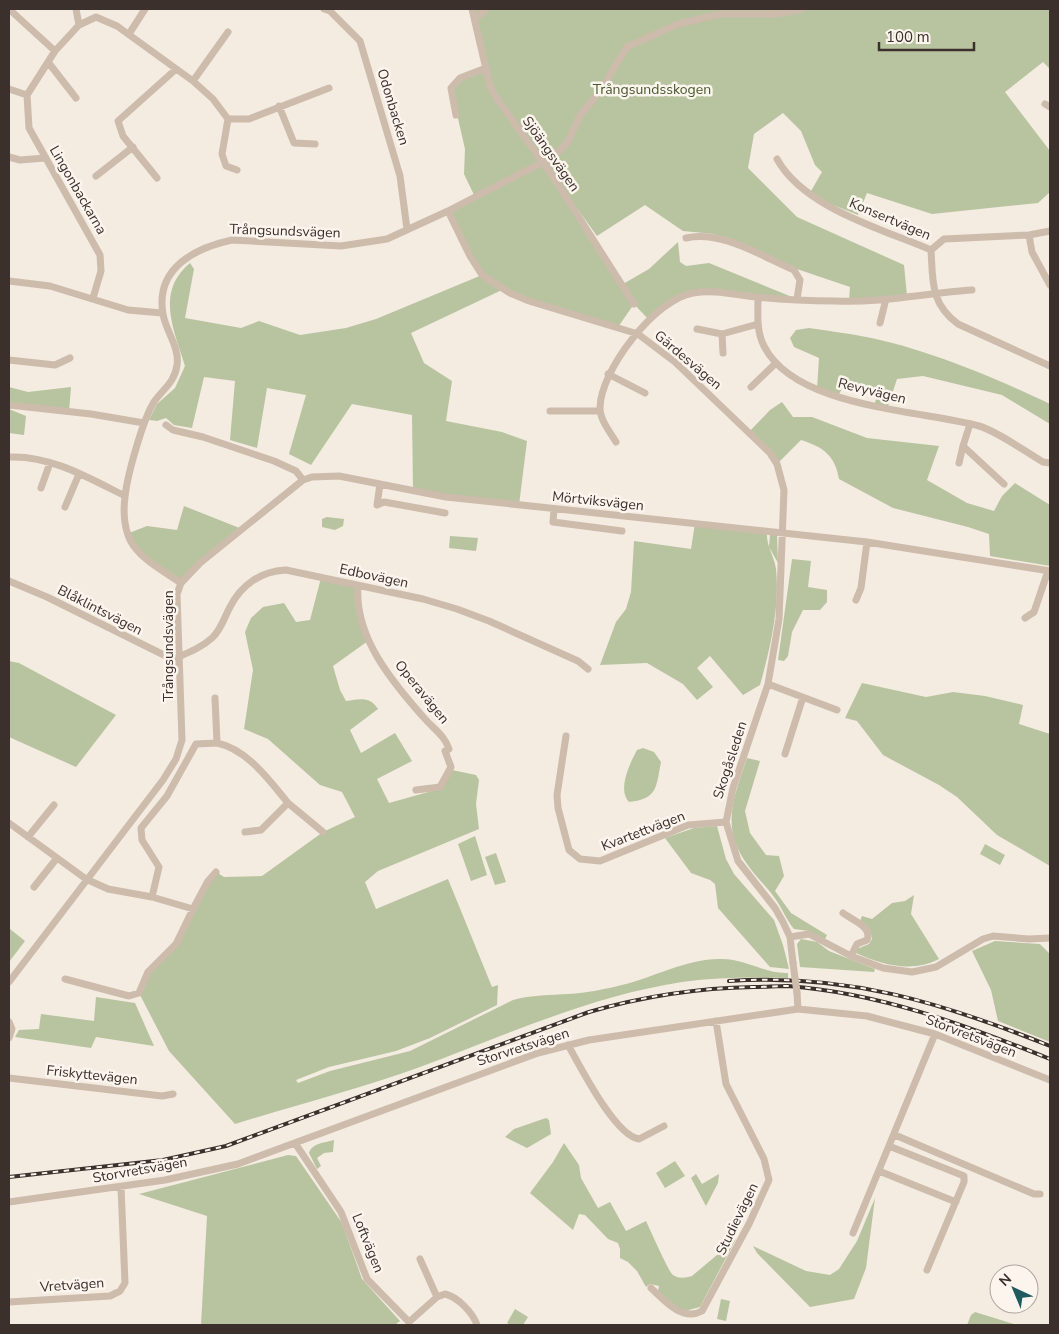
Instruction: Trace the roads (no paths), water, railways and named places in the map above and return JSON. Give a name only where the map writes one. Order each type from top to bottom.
[{"type":"street","points":[[9,9],[56,51]]},
{"type":"street","points":[[76,9],[79,25]]},
{"type":"street","points":[[129,34],[145,9]]},
{"type":"street","name":"Odonbacken","points":[[324,9],[330,11],[360,41],[400,176],[407,229]]},
{"type":"street","name":"Sjöängsvägen","points":[[472,9],[486,68],[496,96],[543,162],[634,304]]},
{"type":"street","points":[[476,20],[486,9]]},
{"type":"street","name":"Trångsundsvägen","points":[[9,982],[163,780],[176,759],[182,740],[178,659],[178,594],[180,582],[151,562],[133,544],[124,521],[125,496],[144,423],[154,402],[172,382],[178,363],[162,313],[164,287],[174,268],[196,250],[218,242],[241,239],[342,246],[387,239],[448,211],[543,162],[568,142],[580,115],[598,94],[627,47],[678,24],[720,14],[776,14],[801,9]]},
{"type":"street","points":[[9,89],[27,95],[56,51],[79,25],[96,17],[118,26],[175,70],[193,81],[212,99],[228,119],[222,154],[226,166],[237,170]]},
{"type":"street","points":[[193,81],[228,32]]},
{"type":"street","points":[[48,62],[76,98]]},
{"type":"street","points":[[456,115],[451,88],[460,78],[486,68]]},
{"type":"street","points":[[156,178],[124,136],[118,121],[175,70]]},
{"type":"street","points":[[228,119],[249,119],[328,88]]},
{"type":"street","name":"Lingonbackarna","points":[[27,95],[29,128],[100,255],[101,270],[93,298]]},
{"type":"street","points":[[279,106],[294,143],[315,144]]},
{"type":"street","name":"Lingonbackarna","points":[[96,176],[133,147]]},
{"type":"street","points":[[9,157],[20,160],[45,158]]},
{"type":"street","name":"Konsertvägen","points":[[777,159],[782,169],[820,203],[931,250],[934,294]]},
{"type":"street","name":"Gärdesvägen","points":[[448,211],[470,256],[482,275],[529,301],[638,334],[675,362],[770,453],[777,464],[784,490],[783,532]]},
{"type":"street","points":[[931,250],[944,239],[1029,235],[1050,231]]},
{"type":"street","points":[[686,238],[699,235],[720,238],[794,270],[800,280],[797,299]]},
{"type":"street","points":[[1029,235],[1032,252],[1050,285]]},
{"type":"street","points":[[9,281],[50,286],[128,310],[162,313]]},
{"type":"street","points":[[616,442],[600,411],[601,396],[608,374],[628,343],[663,308],[676,299],[692,293],[723,292],[758,297],[849,302],[972,290]]},
{"type":"street","points":[[934,294],[947,316],[958,324],[1050,366]]},
{"type":"street","name":"Revyvägen","points":[[758,297],[758,324],[764,345],[776,363],[788,375],[810,386],[856,403],[982,427],[1043,462],[1050,463]]},
{"type":"street","points":[[880,323],[886,298]]},
{"type":"street","points":[[697,329],[722,334],[758,324]]},
{"type":"street","points":[[722,334],[723,353]]},
{"type":"street","points":[[9,360],[55,365],[70,358]]},
{"type":"street","points":[[751,387],[776,363]]},
{"type":"street","points":[[608,374],[645,393]]},
{"type":"street","points":[[9,405],[91,414],[144,423]]},
{"type":"street","points":[[550,410],[600,411]]},
{"type":"street","points":[[958,462],[970,424]]},
{"type":"street","points":[[166,425],[174,430],[204,437],[274,461],[296,471],[303,480],[200,563],[180,582]]},
{"type":"street","points":[[963,446],[1004,484]]},
{"type":"street","points":[[9,458],[24,457],[50,463],[79,474],[125,496]]},
{"type":"street","points":[[41,488],[50,463]]},
{"type":"street","points":[[65,507],[79,474]]},
{"type":"street","name":"Mörtviksvägen","points":[[303,480],[314,477],[339,476],[446,497],[867,542],[1049,571]]},
{"type":"street","points":[[380,484],[377,505],[384,502],[445,513]]},
{"type":"street","points":[[554,509],[553,522],[622,531]]},
{"type":"street","name":"Skogåsleden","points":[[783,532],[779,619],[768,684],[742,757],[728,804],[726,822],[738,861],[775,908],[790,937],[798,1009]]},
{"type":"street","points":[[856,600],[861,588],[867,542]]},
{"type":"street","name":"Edbovägen","points":[[178,659],[204,645],[213,637],[240,592],[252,580],[266,573],[286,570],[423,599],[457,609],[490,621],[578,661],[588,669]]},
{"type":"street","points":[[1025,618],[1034,612],[1049,571]]},
{"type":"street","name":"Blåklintsvägen","points":[[9,581],[178,659]]},
{"type":"street","name":"Operavägen","points":[[358,586],[358,614],[368,641],[388,672],[425,719],[446,741],[449,749],[445,751],[451,767],[446,780],[440,787],[416,790]]},
{"type":"street","points":[[768,684],[837,710]]},
{"type":"street","points":[[785,754],[802,697]]},
{"type":"street","points":[[215,698],[217,743]]},
{"type":"street","name":"Kvartettvägen","points":[[566,736],[557,795],[558,808],[569,850],[580,859],[600,861],[688,825],[726,822]]},
{"type":"street","points":[[152,897],[159,866],[142,840],[141,828],[168,796],[196,744],[217,743],[245,758],[265,776],[288,803],[324,832]]},
{"type":"street","points":[[245,832],[261,830],[288,803]]},
{"type":"street","points":[[28,837],[54,805]]},
{"type":"street","points":[[9,823],[86,879],[108,889],[152,897],[193,909]]},
{"type":"street","points":[[34,887],[57,858]]},
{"type":"street","points":[[65,979],[129,996],[139,993],[148,972],[176,944],[193,909],[216,872]]},
{"type":"street","points":[[843,914],[863,926],[868,931],[869,936],[867,940],[857,944],[851,956]]},
{"type":"street","points":[[790,937],[809,934],[851,956],[883,968],[912,972],[936,967],[983,939],[992,936],[1029,939],[1050,938]]},
{"type":"street","name":"Storvretsvägen","points":[[9,1202],[165,1180],[238,1164],[538,1053],[568,1045],[589,1040],[798,1009],[867,1016],[935,1034],[1050,1080]]},
{"type":"street","name":"Studievägen","points":[[651,1288],[684,1314],[702,1311],[749,1224],[769,1180],[764,1159],[726,1084],[716,1021]]},
{"type":"street","points":[[9,1022],[12,1029],[9,1038]]},
{"type":"street","points":[[853,1233],[935,1034]]},
{"type":"street","points":[[568,1045],[611,1116],[626,1132],[639,1139],[664,1126]]},
{"type":"street","name":"Friskyttevägen","points":[[9,1078],[162,1096],[173,1094]]},
{"type":"street","points":[[895,1135],[1034,1194],[1040,1194]]},
{"type":"street","name":"Loftvägen","points":[[295,1143],[341,1212],[367,1279],[409,1324],[437,1297]]},
{"type":"street","points":[[890,1146],[964,1176],[964,1182],[927,1270]]},
{"type":"street","points":[[879,1172],[956,1202]]},
{"type":"street","name":"Vretvägen","points":[[9,1302],[110,1296],[120,1291],[125,1284],[121,1187]]},
{"type":"street","points":[[420,1259],[437,1297],[445,1294],[456,1299],[474,1318],[476,1325]]},
{"type":"railway","points":[[729,981],[772,980],[814,982],[894,994],[933,1004],[1050,1046]]},
{"type":"railway","points":[[9,1177],[163,1160],[226,1146],[589,1012],[630,1001],[691,991],[788,986],[856,996],[922,1012],[1050,1059]]},
{"type":"park label","name":"Trångsundsskogen","points":[[652,89]]}]
